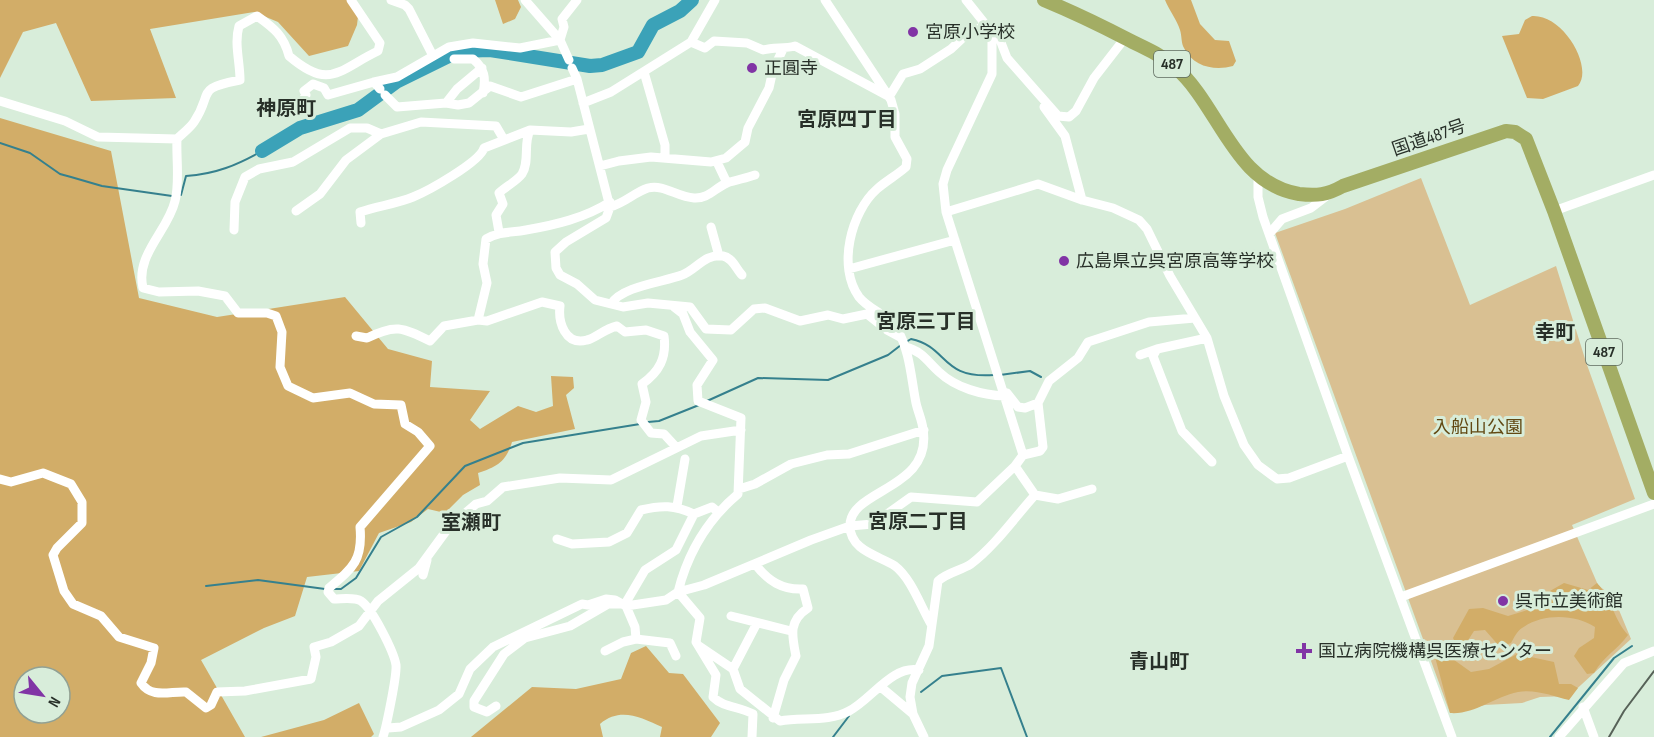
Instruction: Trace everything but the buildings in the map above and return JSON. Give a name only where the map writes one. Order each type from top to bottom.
[{"type":"highway","name":"国道487号","points":[[1044,0],[1125,38],[1176,67],[1206,102],[1236,151],[1258,177],[1288,192],[1316,196],[1330,194],[1343,186],[1506,131],[1515,132],[1526,139],[1554,211],[1654,493]]},
{"type":"street","points":[[351,0],[380,43],[378,51],[338,75],[315,74],[289,56],[286,44],[277,30],[257,16],[239,26],[235,39],[240,61],[240,80],[217,85],[205,93],[194,122],[177,139],[176,200],[166,223],[150,249],[140,277],[143,288],[159,292],[198,291],[225,297],[238,313],[267,313],[276,316],[282,332],[280,367],[288,386],[313,398],[350,393],[374,404],[401,405],[405,424],[428,441],[430,446],[360,527],[362,549],[351,569],[329,588],[328,592],[334,599],[360,600],[371,609],[396,665],[387,710],[388,728],[383,737]]},
{"type":"street","points":[[391,0],[409,9],[432,54]]},
{"type":"street","points":[[525,0],[560,40],[577,79],[610,204],[606,218],[566,242],[555,252],[556,268],[560,274],[577,284],[596,300],[611,304],[623,307],[648,303],[690,307],[706,329],[722,332],[731,330],[754,309],[765,308],[800,321],[828,315],[843,319],[867,314],[900,337]]},
{"type":"street","points":[[560,40],[564,27],[562,19],[577,0]]},
{"type":"street","points":[[583,103],[599,98],[691,42],[715,0]]},
{"type":"street","points":[[825,0],[889,97],[895,114],[895,137],[907,159],[907,164],[876,189],[860,210],[852,235],[849,269],[858,295],[866,306],[892,323],[905,347],[924,430],[922,457],[909,473],[855,510],[850,526],[853,536],[870,555],[895,566],[903,574],[931,624]]},
{"type":"street","points":[[966,0],[986,25],[992,40],[992,74],[947,170],[943,184],[946,212],[1023,455]]},
{"type":"street","points":[[889,97],[903,74],[920,69],[951,49],[968,33],[986,25]]},
{"type":"street","points":[[986,25],[997,32],[1007,58],[1065,136],[1082,200]]},
{"type":"street","points":[[1025,81],[1032,85],[1058,116],[1069,117],[1076,111],[1094,78],[1125,38]]},
{"type":"street","points":[[300,105],[306,95],[304,91],[313,84],[324,88],[327,95],[380,89],[432,54],[449,47],[473,43],[520,48],[560,40]]},
{"type":"street","points":[[691,42],[705,48],[710,42],[718,41],[747,43],[763,50],[773,46],[783,49],[795,46],[889,97]]},
{"type":"street","points":[[600,166],[619,160],[665,158],[717,162],[737,151],[745,142],[748,128],[769,88],[773,70],[783,49]]},
{"type":"street","points":[[454,59],[473,59],[482,68],[485,75],[483,93]]},
{"type":"street","points":[[446,103],[457,89],[482,68]]},
{"type":"street","points":[[644,72],[665,145],[665,158]]},
{"type":"street","points":[[380,89],[397,107],[446,103],[458,105],[469,103],[490,86],[521,97],[577,79]]},
{"type":"street","points":[[0,101],[65,121],[98,137],[177,139]]},
{"type":"street","points":[[296,211],[320,194],[346,160],[381,134],[406,126],[438,121],[496,126],[503,138]]},
{"type":"street","points":[[234,230],[235,202],[245,177],[259,169],[293,162],[350,128],[367,128],[381,134]]},
{"type":"street","points":[[361,223],[360,212],[424,192],[470,164],[483,153],[484,147],[503,138],[530,130],[571,132],[589,129]]},
{"type":"street","points":[[500,232],[496,215],[503,204],[498,193],[522,174],[526,156],[525,138],[530,130]]},
{"type":"street","points":[[717,162],[727,183]]},
{"type":"street","points":[[1554,211],[1654,175]]},
{"type":"street","points":[[478,320],[487,283],[483,264],[486,239],[500,232],[551,226],[610,204],[624,203],[646,189],[660,186],[694,198],[706,196],[727,183],[755,176]]},
{"type":"street","points":[[1258,177],[1258,197],[1269,233],[1348,456],[1452,737]]},
{"type":"street","points":[[946,212],[1038,184],[1082,200],[1113,208],[1139,220],[1147,229],[1208,338],[1224,396],[1244,445],[1258,465],[1277,479],[1289,478],[1348,456]]},
{"type":"street","points":[[1269,233],[1282,219],[1311,208],[1330,194]]},
{"type":"street","points":[[711,227],[719,256]]},
{"type":"street","points":[[849,269],[955,240]]},
{"type":"street","points":[[611,304],[614,298],[650,282],[685,274],[704,260],[719,256],[733,261],[742,275]]},
{"type":"street","points":[[357,336],[367,338],[384,330],[403,327],[429,341],[444,326],[498,318],[518,308],[542,302],[560,306],[558,321],[566,335],[576,341],[589,340],[604,329],[617,326],[625,332],[646,330],[664,336],[666,347],[660,368],[642,384],[646,402],[641,420],[651,433],[664,434],[676,447]]},
{"type":"street","points":[[674,307],[683,314],[690,332],[713,360],[697,385],[698,401],[741,418],[740,489]]},
{"type":"street","points":[[496,706],[487,712],[474,707],[474,701],[504,654],[525,638],[570,626],[608,604],[625,605],[666,600],[678,592],[850,526],[873,524],[911,497],[976,502],[1015,466],[1023,455],[1040,451],[1043,447],[1038,403],[1049,381],[1078,358],[1088,342],[1149,322],[1195,318]]},
{"type":"street","points":[[1140,355],[1208,338]]},
{"type":"street","points":[[905,347],[923,354],[940,374],[980,394],[1005,396]]},
{"type":"street","points":[[1157,349],[1153,356],[1182,431],[1212,462]]},
{"type":"street","points":[[1002,386],[1018,407],[1025,408],[1038,403]]},
{"type":"street","points":[[0,479],[12,482],[43,472],[71,484],[82,502],[82,523],[53,555],[64,591],[73,604],[100,616],[118,637],[154,648],[151,663],[141,684],[146,689],[160,694],[186,692],[206,708],[211,705],[217,692],[245,691],[311,679],[316,657],[314,647],[331,642],[359,626],[371,609],[419,568],[449,527],[476,504],[487,501],[503,487],[560,478],[610,480],[701,436],[741,430]]},
{"type":"street","points":[[678,592],[688,558],[718,512],[740,489],[755,484],[791,464],[827,455],[849,454],[924,430]]},
{"type":"street","points":[[677,506],[685,459]]},
{"type":"street","points":[[1015,466],[1035,495],[1058,499],[1092,489]]},
{"type":"street","points":[[924,737],[913,714],[909,697],[912,682],[929,646],[938,581],[947,573],[969,565],[980,556],[1035,495]]},
{"type":"street","points":[[1401,597],[1654,504]]},
{"type":"street","points":[[557,539],[572,544],[609,542],[627,533],[641,510],[660,506],[677,506],[694,514]]},
{"type":"street","points":[[625,605],[645,570],[676,550],[694,514],[712,507],[718,512]]},
{"type":"street","points":[[423,575],[427,557]]},
{"type":"street","points":[[755,564],[768,580],[790,590],[803,589],[808,608],[799,614],[791,631],[796,656],[784,680],[773,717]]},
{"type":"street","points":[[678,592],[700,618],[696,642],[716,675],[713,697],[727,706],[742,708],[753,714],[752,737]]},
{"type":"street","points":[[388,728],[401,727],[439,711],[459,694],[470,669],[497,644],[582,604],[588,605],[606,599],[625,605],[635,627],[636,639]]},
{"type":"street","points":[[731,616],[791,631]]},
{"type":"street","points":[[733,669],[757,623]]},
{"type":"street","points":[[605,651],[623,642],[636,639],[670,643],[676,656]]},
{"type":"street","points":[[699,646],[733,669],[740,689],[780,721],[814,719],[848,712],[882,688],[892,675],[907,668],[918,670]]},
{"type":"street","points":[[1559,737],[1624,663],[1654,651]]},
{"type":"street","points":[[882,688],[913,714]]},
{"type":"street","points":[[1583,707],[1594,737]]},
{"type":"green space","name":"入船山公園","points":[[1421,178],[1470,305],[1556,266],[1586,362],[1635,499],[1572,525],[1598,585],[1614,598],[1631,639],[1569,696],[1540,697],[1522,703],[1485,705],[1450,713],[1275,233],[1345,209]]},
{"type":"shaded area","points":[[0,0],[353,0],[359,8],[357,25],[348,46],[309,56],[278,22],[254,12],[150,29],[176,98],[91,101],[56,23],[23,32],[0,78]]},
{"type":"shaded area","points":[[495,0],[518,0],[521,7],[515,19],[503,24]]},
{"type":"shaded area","points":[[1165,0],[1191,0],[1200,24],[1215,40],[1229,41],[1236,61],[1233,66],[1212,68],[1193,60],[1183,46],[1179,26]]},
{"type":"shaded area","points":[[1532,16],[1555,23],[1573,43],[1582,67],[1582,77],[1578,86],[1543,99],[1527,98],[1502,36],[1519,34],[1525,20]]},
{"type":"shaded area","points":[[0,118],[111,151],[139,298],[217,317],[345,297],[388,349],[432,361],[430,387],[490,391],[470,420],[480,429],[518,406],[536,412],[553,406],[551,376],[573,377],[574,388],[566,395],[575,429],[512,442],[500,463],[478,473],[480,485],[463,495],[445,513],[428,509],[411,522],[379,533],[359,571],[307,577],[295,616],[264,628],[201,660],[245,737],[0,737]]},
{"type":"shaded area","points":[[1564,583],[1588,590],[1597,583],[1628,635],[1594,673],[1587,674],[1574,656],[1579,648],[1594,638],[1595,627],[1569,618],[1549,618],[1530,623],[1519,631],[1511,643],[1500,647],[1485,630],[1474,631],[1465,645],[1466,653],[1461,654],[1453,638],[1469,609],[1483,608],[1508,616],[1544,605],[1550,591]]},
{"type":"shaded area","points":[[646,646],[669,673],[683,674],[720,723],[711,737],[660,737],[662,727],[638,717],[623,715],[615,716],[600,724],[603,737],[471,737],[532,687],[576,689],[621,679],[631,653]]},
{"type":"shaded area","points":[[1517,654],[1554,662],[1559,684],[1571,684],[1578,688],[1569,700],[1525,691],[1476,709],[1450,713],[1435,657],[1450,657],[1471,672],[1489,669]]},
{"type":"shaded area","points":[[359,703],[374,734],[371,737],[261,737],[324,720]]},
{"type":"waterway","points":[[262,151],[300,128],[358,110],[396,82],[459,51],[490,50],[590,66],[602,65],[638,52],[653,25],[680,11],[692,0]]},
{"type":"waterway","points":[[0,143],[30,153],[60,174],[102,186],[172,196]]},
{"type":"waterway","points":[[181,195],[186,176],[226,168],[262,151]]},
{"type":"waterway","points":[[906,342],[911,339],[923,343],[964,372],[994,375]]},
{"type":"waterway","points":[[707,401],[758,378],[828,380],[888,355],[901,345]]},
{"type":"waterway","points":[[1000,375],[1030,371],[1041,377]]},
{"type":"waterway","points":[[648,422],[659,421],[699,405]]},
{"type":"waterway","points":[[333,589],[341,589],[356,578],[381,537],[417,517],[465,466],[523,443],[640,424]]},
{"type":"waterway","points":[[206,586],[258,580],[325,589]]},
{"type":"waterway","points":[[1550,737],[1614,658],[1632,646]]},
{"type":"waterway","points":[[921,692],[942,676],[1001,668],[1027,737]]},
{"type":"waterway","points":[[833,737],[849,716]]},
{"type":"railway","points":[[1609,737],[1624,711],[1654,671]]},
{"type":"place","name":"宮原小学校","points":[[913,32]]},
{"type":"place","name":"正圓寺","points":[[752,68]]},
{"type":"place","name":"広島県立呉宮原高等学校","points":[[1064,261]]},
{"type":"place","name":"呉市立美術館","points":[[1503,601]]},
{"type":"place","name":"国立病院機構呉医療センター","points":[[1304,651]]},
{"type":"district","name":"神原町","points":[[286,109]]},
{"type":"district","name":"宮原四丁目","points":[[847,120]]},
{"type":"district","name":"宮原三丁目","points":[[926,322]]},
{"type":"district","name":"幸町","points":[[1555,333]]},
{"type":"district","name":"宮原二丁目","points":[[918,522]]},
{"type":"district","name":"室瀬町","points":[[471,523]]},
{"type":"district","name":"青山町","points":[[1159,662]]}]
